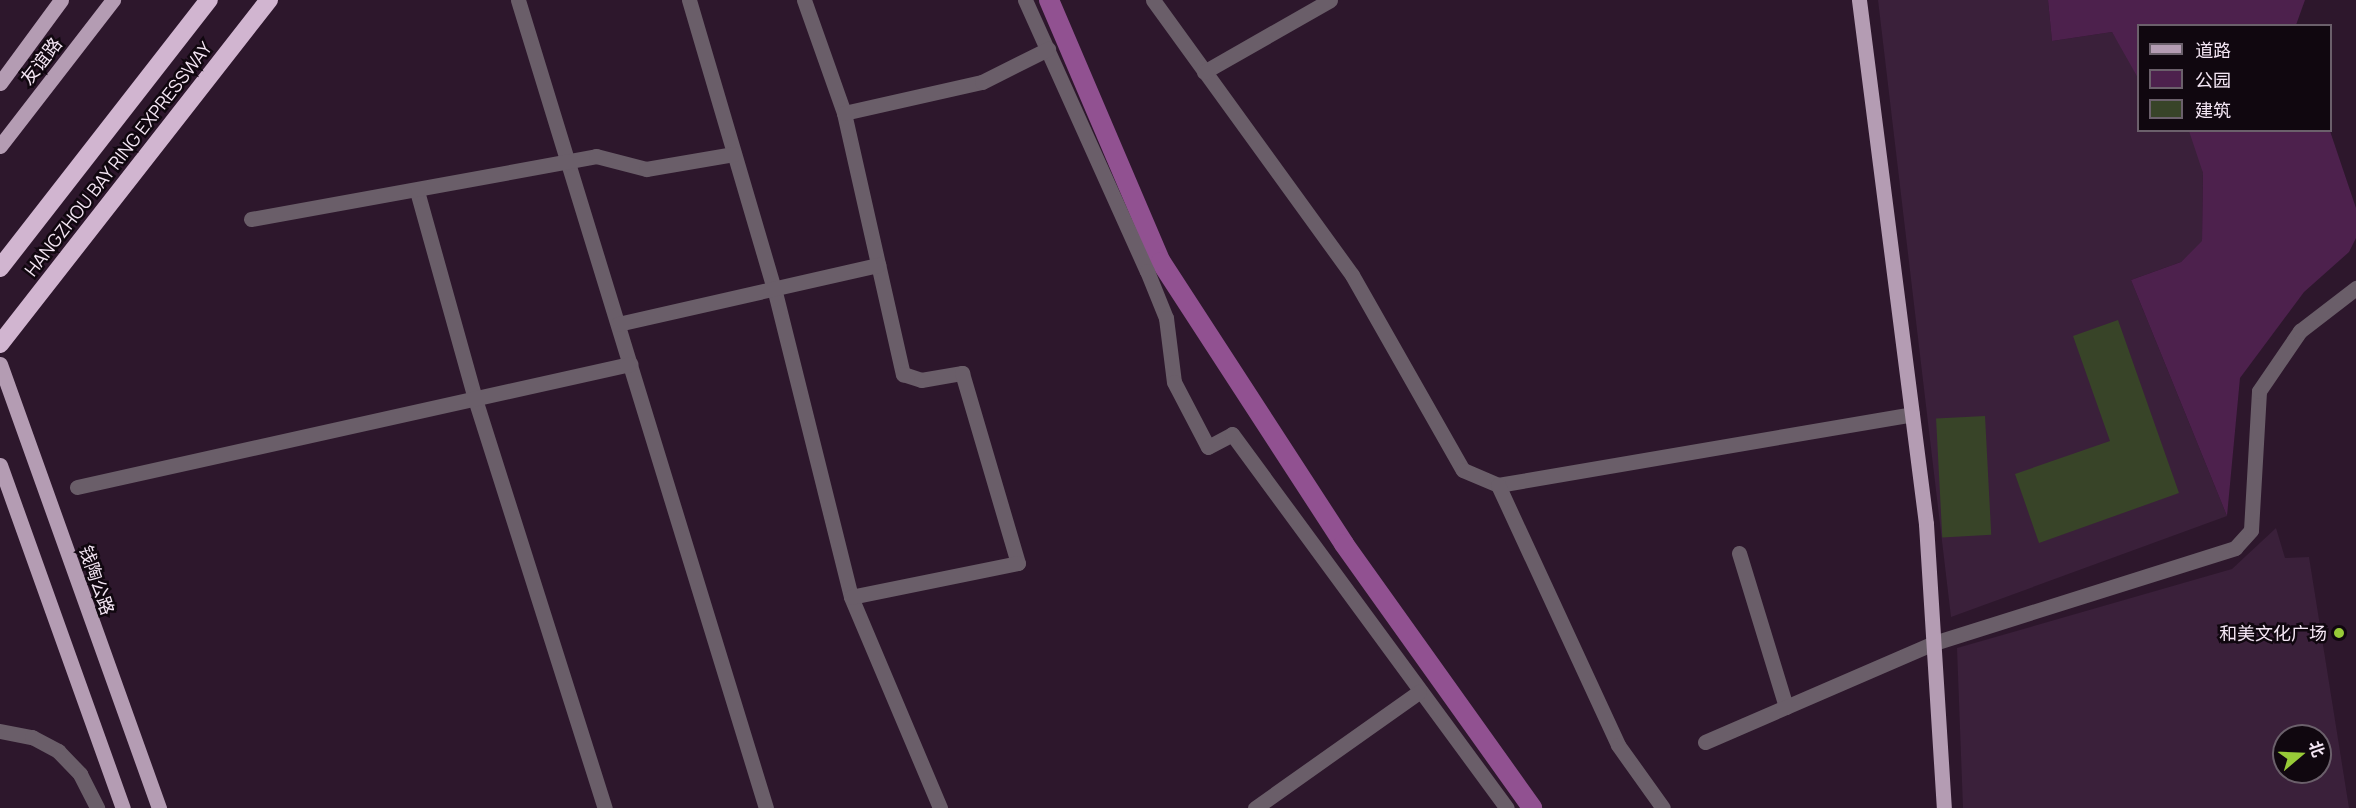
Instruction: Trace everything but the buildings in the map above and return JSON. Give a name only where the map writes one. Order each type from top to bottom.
[{"type":"highway","name":"HANGZHOU BAY RING EXPRESSWAY","points":[[0,268],[209,0]]},
{"type":"highway","name":"HANGZHOU BAY RING EXPRESSWAY","points":[[0,344],[269,0]]},
{"type":"main road","name":"友谊路","points":[[0,83],[61,0]]},
{"type":"main road","name":"友谊路","points":[[0,146],[113,0]]},
{"type":"main road","points":[[1858,0],[1912,414],[1934,643],[1944,808]]},
{"type":"main road","name":"钱陶公路","points":[[0,364],[159,808]]},
{"type":"main road","points":[[0,465],[123,808]]},
{"type":"street","points":[[518,0],[766,808]]},
{"type":"street","points":[[689,0],[774,288],[851,597],[940,808]]},
{"type":"street","points":[[804,0],[844,112],[903,375],[921,380],[963,373],[1018,563],[851,597]]},
{"type":"street","points":[[1025,0],[1166,318],[1174,382],[1208,447],[1232,434],[1419,693],[1507,808]]},
{"type":"street","points":[[1153,0],[1352,275],[1463,470],[1498,485],[1912,414]]},
{"type":"street","points":[[1204,72],[1330,0]]},
{"type":"street","points":[[844,112],[981,82],[1048,49]]},
{"type":"street","points":[[252,219],[417,191],[596,156],[646,170],[734,154]]},
{"type":"street","points":[[417,191],[475,399],[605,808]]},
{"type":"street","points":[[618,324],[878,265]]},
{"type":"street","points":[[1705,742],[1934,643],[2235,548],[2251,530],[2259,391],[2300,331],[2356,288]]},
{"type":"street","points":[[77,487],[630,364]]},
{"type":"street","points":[[1498,485],[1618,745],[1663,808]]},
{"type":"street","points":[[1738,553],[1786,707]]},
{"type":"street","points":[[1255,808],[1419,693]]},
{"type":"street","points":[[0,731],[32,737],[58,751],[80,774],[97,808]]},
{"type":"shaded area","points":[[1878,0],[2048,0],[2052,41],[2112,32],[2137,71],[2137,132],[2190,132],[2196,140],[2203,173],[2202,242],[2181,262],[2131,280],[2227,516],[1951,617]]},
{"type":"shaded area","points":[[2276,528],[2285,558],[2309,557],[2349,808],[1963,808],[1957,648],[2232,569]]},
{"type":"green space","points":[[2048,0],[2305,0],[2296,24],[2137,24],[2137,76],[2112,32],[2052,41]]},
{"type":"green space","points":[[2189,132],[2330,132],[2356,208],[2356,238],[2349,252],[2304,292],[2240,378],[2227,516],[2131,280],[2181,262],[2202,241],[2203,173]]},
{"type":"waterway","points":[[1049,0],[1161,262],[1344,544],[1532,808]]},
{"type":"place","name":"和美文化广场","points":[[2339,633]]}]
